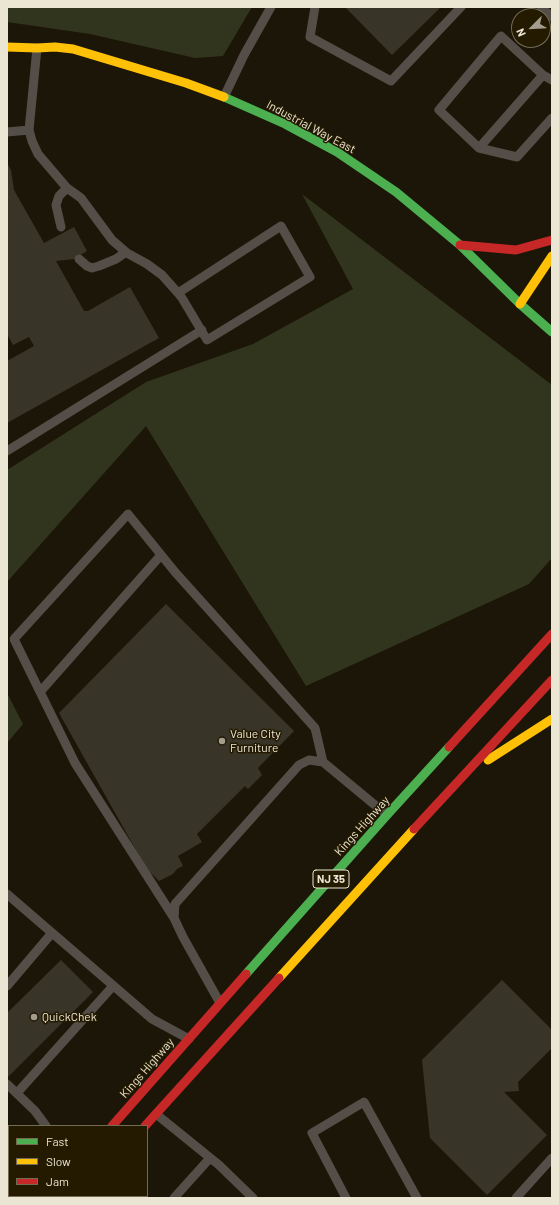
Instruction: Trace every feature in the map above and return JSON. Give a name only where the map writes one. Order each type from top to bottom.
[{"type":"main road","name":"Industrial Way East","points":[[7,47],[54,47],[73,49],[186,83],[224,97],[286,124],[337,152],[396,192],[460,245],[520,304],[552,332]]},
{"type":"main road","points":[[460,245],[516,250],[552,240]]},
{"type":"main road","points":[[520,304],[552,256]]},
{"type":"main road","name":"Kings Highway","points":[[113,1125],[387,815],[552,634]]},
{"type":"main road","name":"NJ 35","points":[[146,1125],[461,777],[552,680]]},
{"type":"main road","points":[[461,777],[552,719]]},
{"type":"lane","points":[[224,97],[244,56],[271,7]]},
{"type":"lane","points":[[315,7],[310,37],[391,81],[461,7]]},
{"type":"lane","points":[[541,7],[552,17]]},
{"type":"lane","points":[[552,80],[542,75],[501,36],[439,110],[479,148],[517,158],[552,118]]},
{"type":"lane","points":[[36,48],[29,130],[38,154],[67,188],[81,198],[112,240],[126,252],[162,275],[182,298],[208,340],[310,277],[281,226],[178,293]]},
{"type":"lane","points":[[479,148],[542,75]]},
{"type":"lane","points":[[7,132],[29,130]]},
{"type":"lane","points":[[61,227],[56,205],[59,196],[67,188]]},
{"type":"lane","points":[[79,259],[87,266],[92,268],[116,259],[126,252]]},
{"type":"lane","points":[[7,451],[202,330]]},
{"type":"lane","points":[[220,1003],[174,918],[75,763],[14,639],[128,514],[175,572],[315,728],[322,762]]},
{"type":"lane","points":[[40,692],[161,555]]},
{"type":"lane","points":[[174,918],[175,904],[299,765],[310,760],[322,762],[387,815]]},
{"type":"lane","points":[[7,894],[152,1019],[189,1039]]},
{"type":"lane","points":[[7,986],[52,933]]},
{"type":"lane","points":[[17,1093],[114,986]]},
{"type":"lane","points":[[7,1084],[35,1111],[45,1125]]},
{"type":"lane","points":[[346,1198],[312,1133],[364,1102],[417,1198]]},
{"type":"lane","points":[[156,1114],[219,1165],[253,1198]]},
{"type":"lane","points":[[174,1198],[210,1158]]},
{"type":"lane","points":[[516,1198],[552,1158]]},
{"type":"green space","points":[[7,7],[252,7],[223,56],[195,58],[90,34],[7,22]]},
{"type":"green space","points":[[302,194],[552,385],[552,558],[529,584],[306,686],[146,426],[7,582],[7,470],[146,382],[253,344],[353,289]]},
{"type":"green space","points":[[7,693],[23,724],[7,743]]},
{"type":"building","points":[[345,7],[441,7],[392,55]]},
{"type":"building","points":[[7,163],[11,170],[14,190],[44,243],[74,227],[87,251],[74,259],[56,261],[84,311],[88,311],[130,287],[159,338],[7,423],[7,361],[34,346],[29,337],[13,345],[7,334]]},
{"type":"building","points":[[166,604],[294,731],[258,768],[262,775],[248,789],[245,786],[197,834],[202,842],[178,856],[183,866],[177,869],[173,874],[159,881],[146,868],[59,713]]},
{"type":"building","points":[[61,960],[93,992],[8,1077],[7,1013]]},
{"type":"building","points":[[502,980],[552,1030],[552,1048],[518,1082],[519,1091],[504,1092],[547,1135],[487,1195],[430,1138],[422,1060]]},
{"type":"traffic: fast","points":[[224,97],[285,124],[337,152],[396,192],[460,245],[520,304],[552,332]]},
{"type":"traffic: fast","points":[[246,974],[449,747]]},
{"type":"traffic: slow","points":[[7,47],[55,47],[73,49],[186,83],[224,97]]},
{"type":"traffic: slow","points":[[520,304],[552,256]]},
{"type":"traffic: slow","points":[[488,760],[552,719]]},
{"type":"traffic: slow","points":[[279,978],[414,829]]},
{"type":"traffic: jam","points":[[460,245],[516,250],[552,240]]},
{"type":"traffic: jam","points":[[449,747],[552,634]]},
{"type":"traffic: jam","points":[[414,829],[552,680]]},
{"type":"traffic: jam","points":[[113,1125],[246,974]]},
{"type":"traffic: jam","points":[[146,1125],[279,978]]},
{"type":"place","name":"Value City Furniture","points":[[222,741]]},
{"type":"place","name":"QuickChek","points":[[34,1017]]}]
